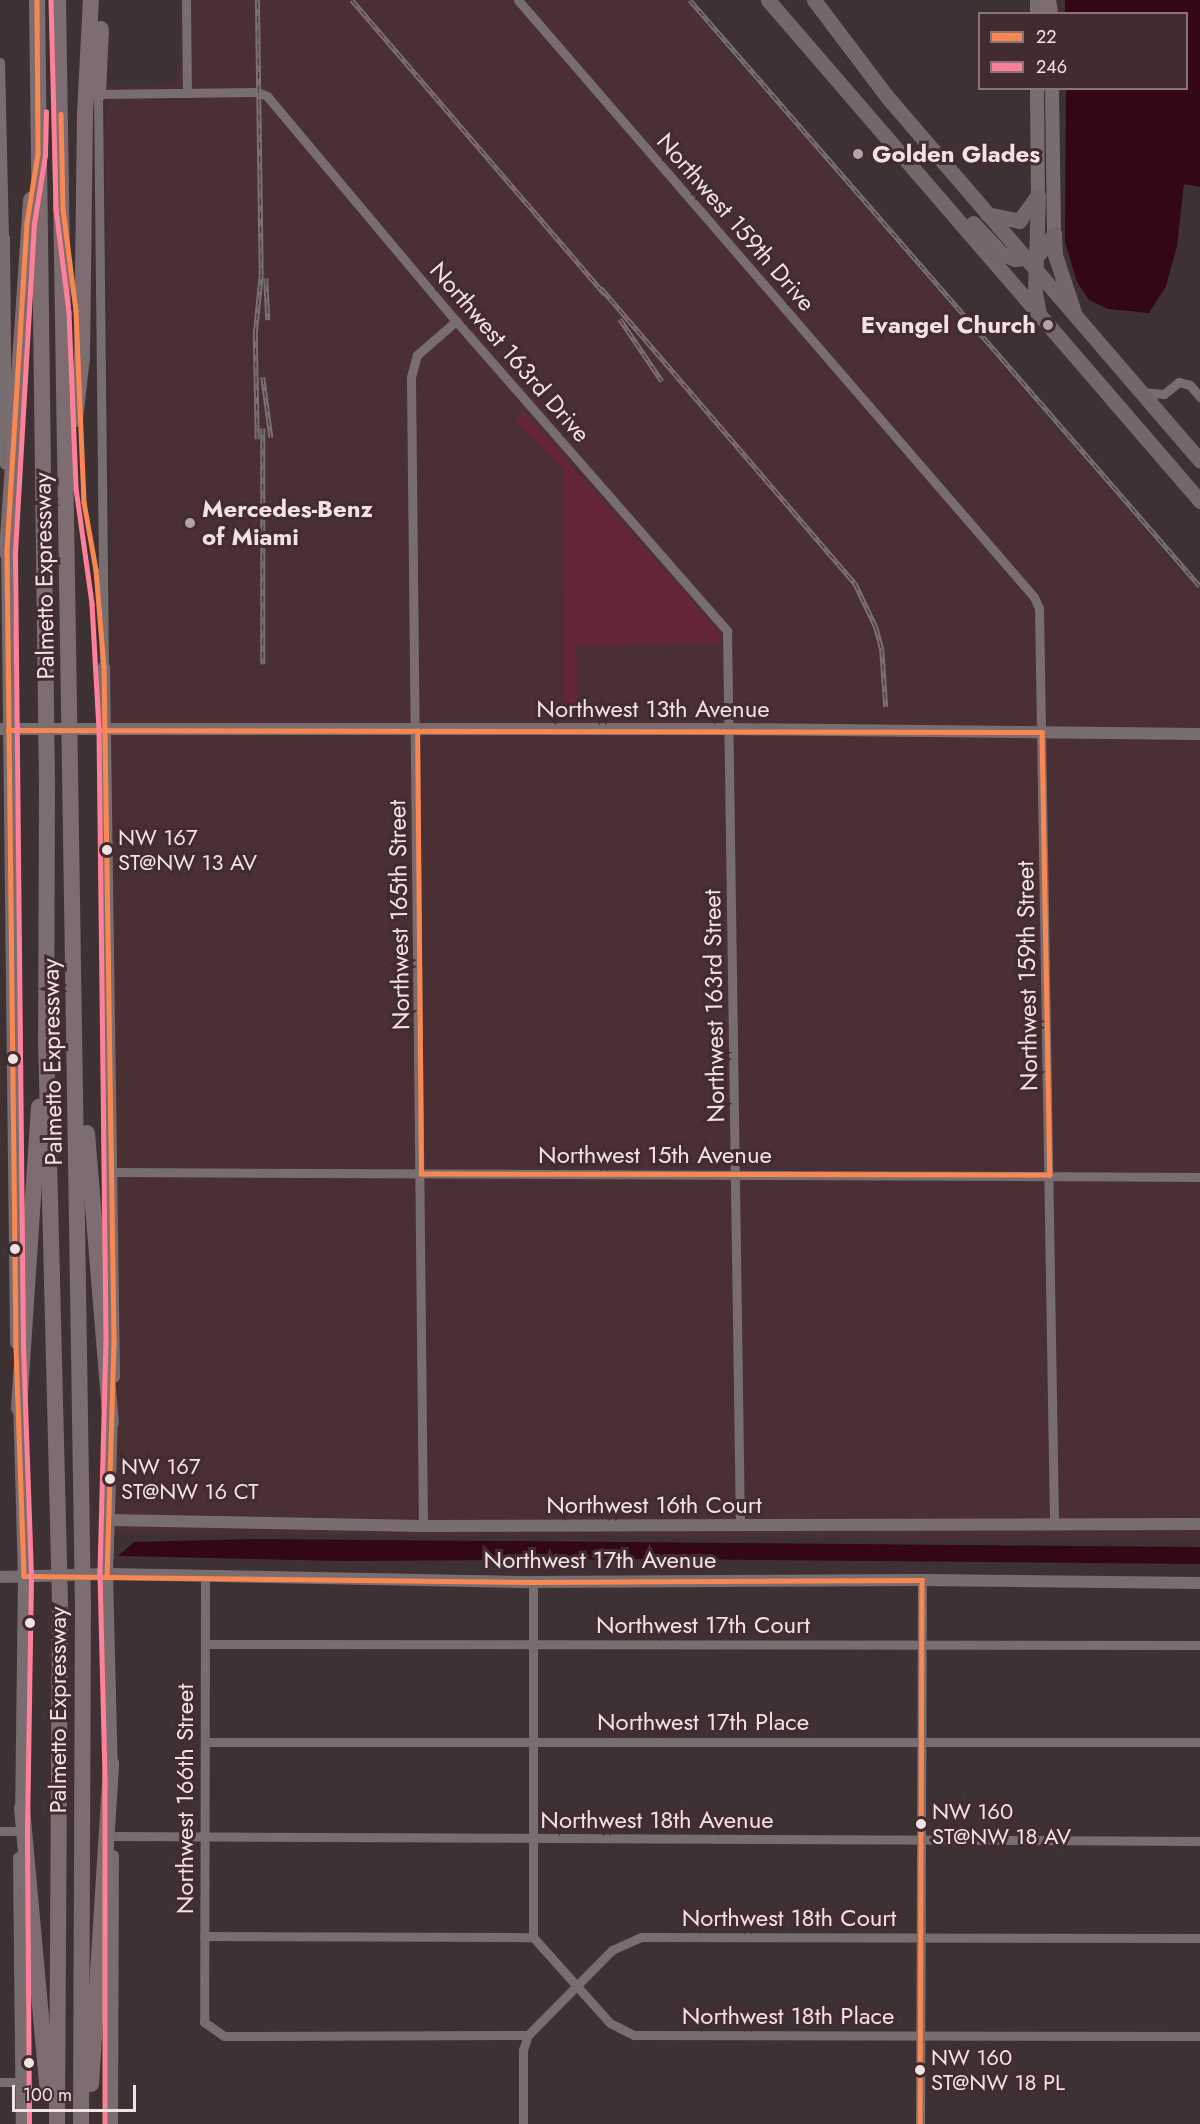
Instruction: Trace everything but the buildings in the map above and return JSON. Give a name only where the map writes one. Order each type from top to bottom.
[{"type":"highway","name":"Palmetto Expressway","points":[[38,0],[38,154],[47,759],[46,1038],[60,1602],[57,2124]]},
{"type":"highway","name":"Palmetto Expressway","points":[[58,0],[83,1601],[83,2124]]},
{"type":"highway","points":[[67,489],[82,358],[85,113],[91,0]]},
{"type":"highway","points":[[98,94],[102,0]]},
{"type":"highway","points":[[7,552],[27,223],[38,154]]},
{"type":"highway","points":[[19,1408],[46,1038]]},
{"type":"highway","points":[[76,1081],[86,1122],[111,1422]]},
{"type":"highway","points":[[83,2124],[92,2079],[111,1764]]},
{"type":"highway","points":[[22,1808],[41,1985],[50,2124]]},
{"type":"main road","points":[[768,0],[1200,501]]},
{"type":"main road","points":[[814,0],[858,61],[987,214],[1033,262],[1074,315],[1200,461]]},
{"type":"main road","points":[[1038,0],[1048,8]]},
{"type":"main road","points":[[1037,90],[1038,196],[1033,262],[1039,314]]},
{"type":"main road","points":[[1052,90],[1055,255],[1074,315]]},
{"type":"main road","points":[[930,188],[952,199],[1002,254],[1033,262]]},
{"type":"main road","points":[[987,214],[1019,221],[1038,196]]},
{"type":"main road","points":[[1033,262],[1054,234]]},
{"type":"street","points":[[112,2124],[113,1836],[107,1574],[114,1342],[98,94],[187,93],[186,0]]},
{"type":"street","name":"Northwest 159th Drive","points":[[518,0],[924,470]]},
{"type":"street","points":[[0,62],[7,552],[4,729],[24,1576],[22,1808],[19,1831],[22,2124]]},
{"type":"street","name":"Northwest 163rd Drive","points":[[187,93],[258,92],[267,96],[456,321],[727,631]]},
{"type":"street","name":"Northwest 165th Street","points":[[423,1526],[417,731],[411,377],[417,355],[456,321]]},
{"type":"street","points":[[1140,392],[1164,394],[1179,382],[1200,397]]},
{"type":"street","name":"Northwest 159th Street","points":[[924,470],[1039,608],[1054,1524]]},
{"type":"street","name":"Northwest 163rd Street","points":[[727,631],[737,1175],[740,1525]]},
{"type":"street","name":"Northwest 13th Avenue","points":[[4,729],[417,731],[728,729],[1200,734]]},
{"type":"street","name":"Northwest 15th Avenue","points":[[111,1172],[1200,1177]]},
{"type":"street","name":"Northwest 16th Court","points":[[109,1520],[423,1526],[1200,1524]]},
{"type":"street","name":"Northwest 17th Avenue","points":[[0,1577],[107,1574],[533,1582],[922,1580],[1200,1583]]},
{"type":"street","name":"Northwest 166th Street","points":[[205,1575],[204,2022],[224,2036],[528,2035]]},
{"type":"street","points":[[921,2124],[922,1580]]},
{"type":"street","points":[[523,2124],[523,2050],[528,2035],[574,1985],[533,1937],[533,1582]]},
{"type":"street","name":"Northwest 17th Court","points":[[205,1644],[1200,1645]]},
{"type":"street","name":"Northwest 17th Place","points":[[205,1742],[533,1740],[921,1743],[1200,1742]]},
{"type":"street","points":[[0,1831],[19,1831]]},
{"type":"street","name":"Northwest 18th Avenue","points":[[113,1836],[1200,1841]]},
{"type":"street","points":[[204,1936],[533,1937]]},
{"type":"street","name":"Northwest 18th Court","points":[[574,1985],[612,1950],[641,1937],[1200,1938]]},
{"type":"street","name":"Northwest 18th Place","points":[[574,1985],[610,2023],[634,2035],[1200,2036]]},
{"type":"street","points":[[0,2082],[22,2082]]},
{"type":"shaded area","points":[[179,0],[685,0],[1200,593],[1200,1540],[99,1534],[111,556],[105,132],[108,87],[168,86],[175,82],[181,65]]},
{"type":"shaded area","points":[[1065,0],[1200,0],[1200,187],[1184,184],[1177,246],[1166,286],[1149,313],[1108,309],[1089,300],[1077,282],[1065,242],[1066,90],[1188,90],[1188,12],[1065,12]]},
{"type":"shaded area","points":[[523,411],[720,633],[721,644],[576,645],[578,718],[564,719],[563,469],[516,422]]},
{"type":"shaded area","points":[[0,1027],[2,1149],[0,1149]]},
{"type":"shaded area","points":[[259,1539],[1200,1547],[1200,1564],[662,1559],[342,1561],[118,1556],[134,1542]]},
{"type":"railway","points":[[257,0],[261,275],[255,334],[257,439]]},
{"type":"railway","points":[[352,0],[605,294]]},
{"type":"railway","points":[[690,0],[1200,586]]},
{"type":"railway","points":[[266,278],[268,320]]},
{"type":"railway","points":[[601,288],[855,583],[876,627],[882,650],[886,707]]},
{"type":"railway","points":[[620,319],[662,381]]},
{"type":"railway","points":[[263,377],[271,437]]},
{"type":"railway","points":[[263,428],[263,664]]},
{"type":"transit line","name":"22","points":[[37,0],[38,154],[27,223],[7,552],[16,1347],[24,1576],[533,1582],[922,1580],[920,2124]]},
{"type":"transit line","name":"246","points":[[51,0],[56,209],[69,312],[76,488],[92,604],[99,730],[106,1342],[100,1574],[105,1784],[105,2124]]},
{"type":"transit line","name":"246","points":[[29,2124],[27,1831],[31,1576],[23,1347],[15,552],[34,224],[45,155],[46,112]]},
{"type":"transit line","name":"22","points":[[61,114],[63,209],[76,311],[84,502],[96,570],[104,667],[114,1342],[107,1574]]},
{"type":"transit line","name":"22","points":[[8,730],[1042,732],[1050,1175],[421,1174],[417,731]]},
{"type":"place","name":"Golden Glades","points":[[858,154]]},
{"type":"place","name":"Evangel Church","points":[[1048,325]]},
{"type":"place","name":"Mercedes-Benz of Miami","points":[[190,523]]},
{"type":"place","name":"NW 167 ST@NW 13 AV","points":[[107,850]]},
{"type":"place","name":"NW 167 ST@NW 16 CT","points":[[110,1479]]},
{"type":"place","name":"NW 160 ST@NW 18 AV","points":[[921,1824]]},
{"type":"place","name":"NW 160 ST@NW 18 PL","points":[[920,2070]]}]
